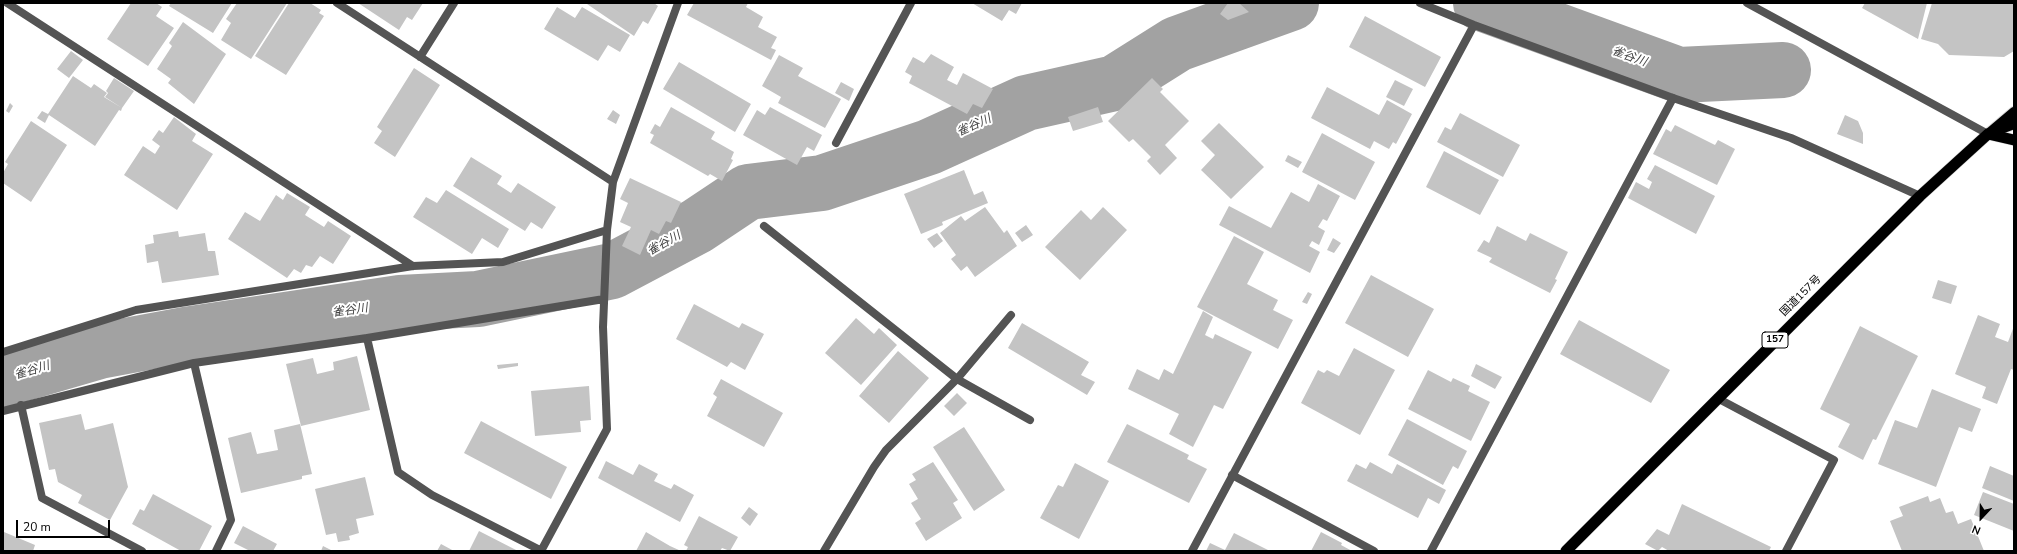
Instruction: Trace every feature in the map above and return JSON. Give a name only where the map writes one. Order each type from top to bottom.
[{"type":"highway","points":[[1988,134],[2014,140]]},
{"type":"highway","name":"国道157号","points":[[1566,551],[1920,196],[1988,134]]},
{"type":"main road","points":[[1988,134],[2014,112]]},
{"type":"main road","points":[[1988,134],[2014,124]]},
{"type":"street","points":[[7,3],[413,266]]},
{"type":"street","points":[[337,3],[613,182]]},
{"type":"street","points":[[420,57],[454,3]]},
{"type":"street","points":[[367,338],[398,472],[432,495],[541,551],[607,429],[603,326],[604,284],[607,230],[613,182],[678,3]]},
{"type":"street","points":[[836,143],[911,3]]},
{"type":"street","points":[[1420,3],[1474,25],[1673,98],[1791,138],[1920,196]]},
{"type":"street","points":[[1747,3],[1988,134]]},
{"type":"street","points":[[1192,551],[1474,25]]},
{"type":"street","points":[[1431,551],[1673,98]]},
{"type":"street","points":[[764,226],[957,379],[1030,420]]},
{"type":"street","points":[[3,352],[136,310],[413,266],[503,262],[607,230]]},
{"type":"street","points":[[3,410],[194,363],[367,338],[604,299]]},
{"type":"street","points":[[824,551],[874,467],[886,450],[957,379],[1011,315]]},
{"type":"street","points":[[194,363],[231,520],[216,551]]},
{"type":"street","points":[[1717,398],[1834,460],[1786,551]]},
{"type":"street","points":[[21,405],[42,498],[142,551]]},
{"type":"street","points":[[1232,475],[1374,551]]},
{"type":"building","points":[[131,3],[156,3],[162,7],[156,16],[174,28],[148,66],[107,39]]},
{"type":"building","points":[[171,3],[232,3],[213,33],[169,6]]},
{"type":"building","points":[[237,3],[287,3],[251,59],[221,40],[231,23],[226,19]]},
{"type":"building","points":[[289,3],[310,3],[321,10],[319,13],[324,16],[286,75],[255,56]]},
{"type":"building","points":[[358,3],[423,3],[412,20],[407,17],[399,30]]},
{"type":"building","points":[[654,3],[658,6],[648,24],[643,21],[634,36],[587,4]]},
{"type":"building","points":[[694,3],[748,3],[746,7],[763,17],[758,27],[777,37],[771,48],[776,50],[771,60],[687,15]]},
{"type":"building","points":[[972,3],[1022,3],[1016,14],[1009,10],[1002,21]]},
{"type":"building","points":[[1228,3],[1239,3],[1249,12],[1228,20],[1220,14]]},
{"type":"building","points":[[1865,3],[1927,3],[1918,39],[1862,8]]},
{"type":"building","points":[[1932,3],[2014,3],[2014,51],[2004,57],[1949,55],[1938,44],[1921,39]]},
{"type":"building","points":[[557,7],[575,18],[582,7],[630,35],[620,52],[608,45],[598,61],[544,29]]},
{"type":"building","points":[[1365,16],[1441,57],[1425,87],[1349,47]]},
{"type":"building","points":[[183,22],[226,54],[194,104],[168,83],[171,79],[157,69],[172,46],[169,43]]},
{"type":"building","points":[[71,51],[83,60],[69,78],[57,69]]},
{"type":"building","points":[[931,54],[954,67],[947,80],[957,85],[963,73],[993,89],[982,108],[973,104],[967,114],[909,83],[912,76],[905,72],[913,57],[924,63]]},
{"type":"building","points":[[779,55],[803,68],[798,76],[841,99],[825,128],[778,103],[781,97],[762,86]]},
{"type":"building","points":[[679,62],[751,104],[735,132],[663,89]]},
{"type":"building","points":[[414,68],[440,85],[395,157],[374,143],[382,131],[377,127]]},
{"type":"building","points":[[73,76],[91,88],[94,84],[107,93],[104,97],[122,108],[121,111],[119,110],[95,146],[49,115],[45,123],[37,118],[42,111],[48,114]]},
{"type":"building","points":[[114,78],[134,91],[122,108],[105,97],[108,93],[106,91]]},
{"type":"building","points":[[1152,78],[1163,89],[1160,92],[1189,121],[1165,145],[1177,158],[1160,175],[1147,161],[1151,157],[1133,139],[1129,142],[1108,121]]},
{"type":"building","points":[[1395,80],[1413,89],[1404,106],[1386,97]]},
{"type":"building","points":[[841,82],[854,89],[849,101],[835,93]]},
{"type":"building","points":[[1327,87],[1379,115],[1387,100],[1412,114],[1396,144],[1393,142],[1389,149],[1374,141],[1370,149],[1311,118]]},
{"type":"building","points":[[10,103],[13,106],[9,113],[6,111]]},
{"type":"building","points":[[671,107],[715,132],[711,139],[734,152],[731,159],[733,160],[722,181],[710,174],[708,176],[650,143],[654,135],[650,133],[655,124],[660,127]]},
{"type":"building","points":[[770,107],[822,135],[814,151],[807,147],[797,165],[743,135],[757,110],[765,115]]},
{"type":"building","points":[[1098,107],[1103,122],[1073,131],[1068,117]]},
{"type":"building","points":[[613,110],[620,115],[616,124],[607,119]]},
{"type":"building","points":[[1460,113],[1520,145],[1503,177],[1437,142],[1445,127],[1451,130]]},
{"type":"building","points":[[1845,115],[1858,121],[1863,133],[1863,144],[1837,134]]},
{"type":"building","points":[[174,117],[196,134],[192,141],[213,154],[177,210],[124,175],[143,146],[155,154],[160,146],[152,140],[159,130],[163,133]]},
{"type":"building","points":[[31,121],[67,145],[31,202],[3,183],[3,173],[8,164],[5,162]]},
{"type":"building","points":[[1219,123],[1264,167],[1231,199],[1201,170],[1215,155],[1201,141]]},
{"type":"building","points":[[1675,125],[1715,145],[1718,140],[1735,149],[1717,185],[1653,154],[1666,129],[1671,132]]},
{"type":"building","points":[[1322,133],[1375,162],[1355,200],[1302,172]]},
{"type":"building","points":[[1444,151],[1499,180],[1480,215],[1426,187]]},
{"type":"building","points":[[1288,155],[1302,162],[1298,168],[1285,161]]},
{"type":"building","points":[[471,157],[502,176],[497,184],[511,193],[518,183],[556,207],[542,229],[531,222],[525,231],[453,186]]},
{"type":"building","points":[[1655,165],[1715,196],[1696,234],[1628,198],[1636,182],[1649,189],[1652,182],[1647,179]]},
{"type":"building","points":[[964,170],[974,195],[983,191],[988,203],[942,222],[943,225],[921,234],[904,194]]},
{"type":"building","points":[[630,178],[681,202],[671,223],[666,221],[659,234],[651,230],[640,255],[622,246],[631,227],[620,222],[628,203],[620,199]]},
{"type":"building","points":[[1318,184],[1340,196],[1327,221],[1323,219],[1318,227],[1325,231],[1319,245],[1312,241],[1309,246],[1320,252],[1310,273],[1219,225],[1229,206],[1271,228],[1291,192],[1309,202]]},
{"type":"building","points":[[446,190],[509,229],[498,248],[482,238],[472,254],[413,217],[426,197],[437,203]]},
{"type":"building","points":[[287,193],[310,207],[305,215],[324,227],[328,221],[351,236],[333,264],[320,256],[312,267],[306,265],[301,273],[294,269],[287,278],[228,239],[245,212],[260,221],[276,195],[283,200]]},
{"type":"building","points":[[985,207],[1004,233],[1007,230],[1017,246],[975,277],[967,266],[961,271],[951,259],[956,255],[940,233],[961,216],[965,221]]},
{"type":"building","points":[[1103,207],[1127,230],[1080,280],[1045,247],[1081,210],[1091,220]]},
{"type":"building","points":[[1026,225],[1033,235],[1022,242],[1015,233]]},
{"type":"building","points":[[1497,226],[1526,241],[1530,233],[1568,252],[1550,293],[1489,262],[1492,258],[1477,251],[1484,240],[1489,243]]},
{"type":"building","points":[[178,231],[179,237],[205,233],[208,251],[215,251],[219,275],[162,283],[158,261],[147,263],[145,245],[154,243],[153,235]]},
{"type":"building","points":[[937,233],[943,241],[934,248],[927,239]]},
{"type":"building","points":[[1234,236],[1264,252],[1247,284],[1278,300],[1273,310],[1293,320],[1278,349],[1197,307]]},
{"type":"building","points":[[1333,238],[1341,243],[1334,253],[1327,250]]},
{"type":"building","points":[[1371,275],[1434,309],[1408,357],[1345,323]]},
{"type":"building","points":[[1938,280],[1957,286],[1951,304],[1932,298]]},
{"type":"building","points":[[1308,292],[1312,294],[1307,304],[1302,302]]},
{"type":"building","points":[[694,304],[739,328],[742,323],[764,334],[745,370],[731,362],[727,367],[676,339]]},
{"type":"building","points":[[1203,311],[1213,317],[1205,335],[1213,339],[1215,334],[1252,352],[1223,409],[1214,405],[1193,447],[1169,434],[1179,414],[1128,389],[1137,369],[1159,380],[1164,369],[1173,374]]},
{"type":"building","points":[[1978,315],[2000,324],[1995,337],[2008,342],[2014,326],[2014,370],[2011,369],[1997,404],[1982,398],[1986,387],[1955,374]]},
{"type":"building","points":[[856,318],[874,334],[879,328],[897,345],[861,385],[825,353]]},
{"type":"building","points":[[1579,320],[1670,370],[1651,403],[1560,354]]},
{"type":"building","points":[[1022,323],[1089,362],[1081,375],[1095,382],[1087,395],[1008,348]]},
{"type":"building","points":[[1860,326],[1918,356],[1876,440],[1873,439],[1863,460],[1838,447],[1850,424],[1820,409]]},
{"type":"building","points":[[1354,348],[1395,370],[1360,435],[1301,403],[1318,370],[1324,373],[1327,370],[1339,376]]},
{"type":"building","points":[[898,351],[929,378],[889,423],[859,396]]},
{"type":"building","points":[[357,356],[370,410],[301,426],[286,364],[313,358],[317,374],[334,370],[333,362]]},
{"type":"building","points":[[518,363],[518,366],[498,369],[497,365]]},
{"type":"building","points":[[1476,364],[1502,377],[1495,389],[1471,376]]},
{"type":"building","points":[[1428,370],[1451,382],[1453,378],[1470,386],[1468,391],[1490,402],[1471,441],[1408,409]]},
{"type":"building","points":[[721,379],[783,413],[764,447],[707,416],[717,397],[713,394]]},
{"type":"building","points":[[589,386],[591,420],[580,421],[581,432],[535,436],[531,391]]},
{"type":"building","points":[[1932,389],[1981,409],[1972,432],[1959,427],[1936,487],[1878,464],[1895,420],[1917,428]]},
{"type":"building","points":[[957,393],[967,403],[954,416],[944,406]]},
{"type":"building","points":[[81,414],[85,430],[113,423],[128,487],[110,520],[78,503],[82,495],[58,482],[55,469],[49,470],[39,423]]},
{"type":"building","points":[[1407,419],[1467,451],[1458,469],[1453,466],[1443,485],[1388,455]]},
{"type":"building","points":[[481,421],[567,467],[551,499],[464,453]]},
{"type":"building","points":[[300,424],[312,474],[302,476],[302,479],[241,493],[228,438],[251,432],[257,454],[278,450],[274,430]]},
{"type":"building","points":[[1127,424],[1189,455],[1187,459],[1207,469],[1189,503],[1107,462]]},
{"type":"building","points":[[964,427],[1005,490],[974,511],[933,447]]},
{"type":"building","points":[[606,461],[633,475],[639,464],[658,474],[654,481],[671,489],[674,484],[694,495],[680,522],[598,478]]},
{"type":"building","points":[[933,462],[958,500],[953,503],[962,518],[926,541],[915,523],[921,519],[911,503],[918,499],[909,484],[916,480],[912,474]]},
{"type":"building","points":[[1370,462],[1392,474],[1397,464],[1446,490],[1439,504],[1428,498],[1418,518],[1347,481],[1356,464],[1366,469]]},
{"type":"building","points":[[1075,463],[1109,481],[1079,539],[1040,518],[1058,485],[1063,487]]},
{"type":"building","points":[[1990,466],[2014,476],[2014,501],[1982,488]]},
{"type":"building","points":[[365,477],[374,515],[356,519],[359,533],[349,536],[350,540],[338,542],[336,533],[326,535],[315,489]]},
{"type":"building","points":[[1983,492],[2014,504],[2014,531],[1974,515]]},
{"type":"building","points":[[153,494],[212,526],[199,551],[181,551],[132,524],[140,509],[144,511]]},
{"type":"building","points":[[1928,496],[1930,502],[1940,498],[1946,513],[1953,511],[1958,524],[1971,519],[1984,551],[1902,551],[1890,521],[1903,516],[1899,507]]},
{"type":"building","points":[[1682,504],[1771,547],[1769,551],[1669,551],[1662,547],[1658,551],[1645,544],[1657,529],[1669,535]]},
{"type":"building","points":[[749,507],[758,514],[750,526],[741,518]]},
{"type":"building","points":[[699,516],[738,537],[730,551],[722,548],[720,551],[686,551],[688,547],[684,545]]},
{"type":"building","points":[[243,526],[277,544],[273,551],[250,551],[234,543]]},
{"type":"building","points":[[479,531],[518,551],[469,551]]},
{"type":"building","points":[[4,532],[35,545],[33,551],[3,551]]},
{"type":"building","points":[[646,532],[670,546],[681,551],[636,551]]},
{"type":"building","points":[[1321,532],[1342,543],[1341,545],[1352,551],[1311,551]]},
{"type":"building","points":[[1234,533],[1270,551],[1206,551],[1210,543],[1225,550]]},
{"type":"building","points":[[441,544],[454,551],[437,551]]},
{"type":"building","points":[[323,546],[333,551],[321,551]]},
{"type":"waterway","name":"雀谷川","points":[[3,379],[99,351],[185,335],[400,303],[478,299],[612,271],[697,226],[748,192],[822,183],[929,147],[1026,103],[1115,83],[1177,44],[1291,3]]},
{"type":"waterway","name":"雀谷川","points":[[1481,3],[1679,75],[1783,70]]}]
